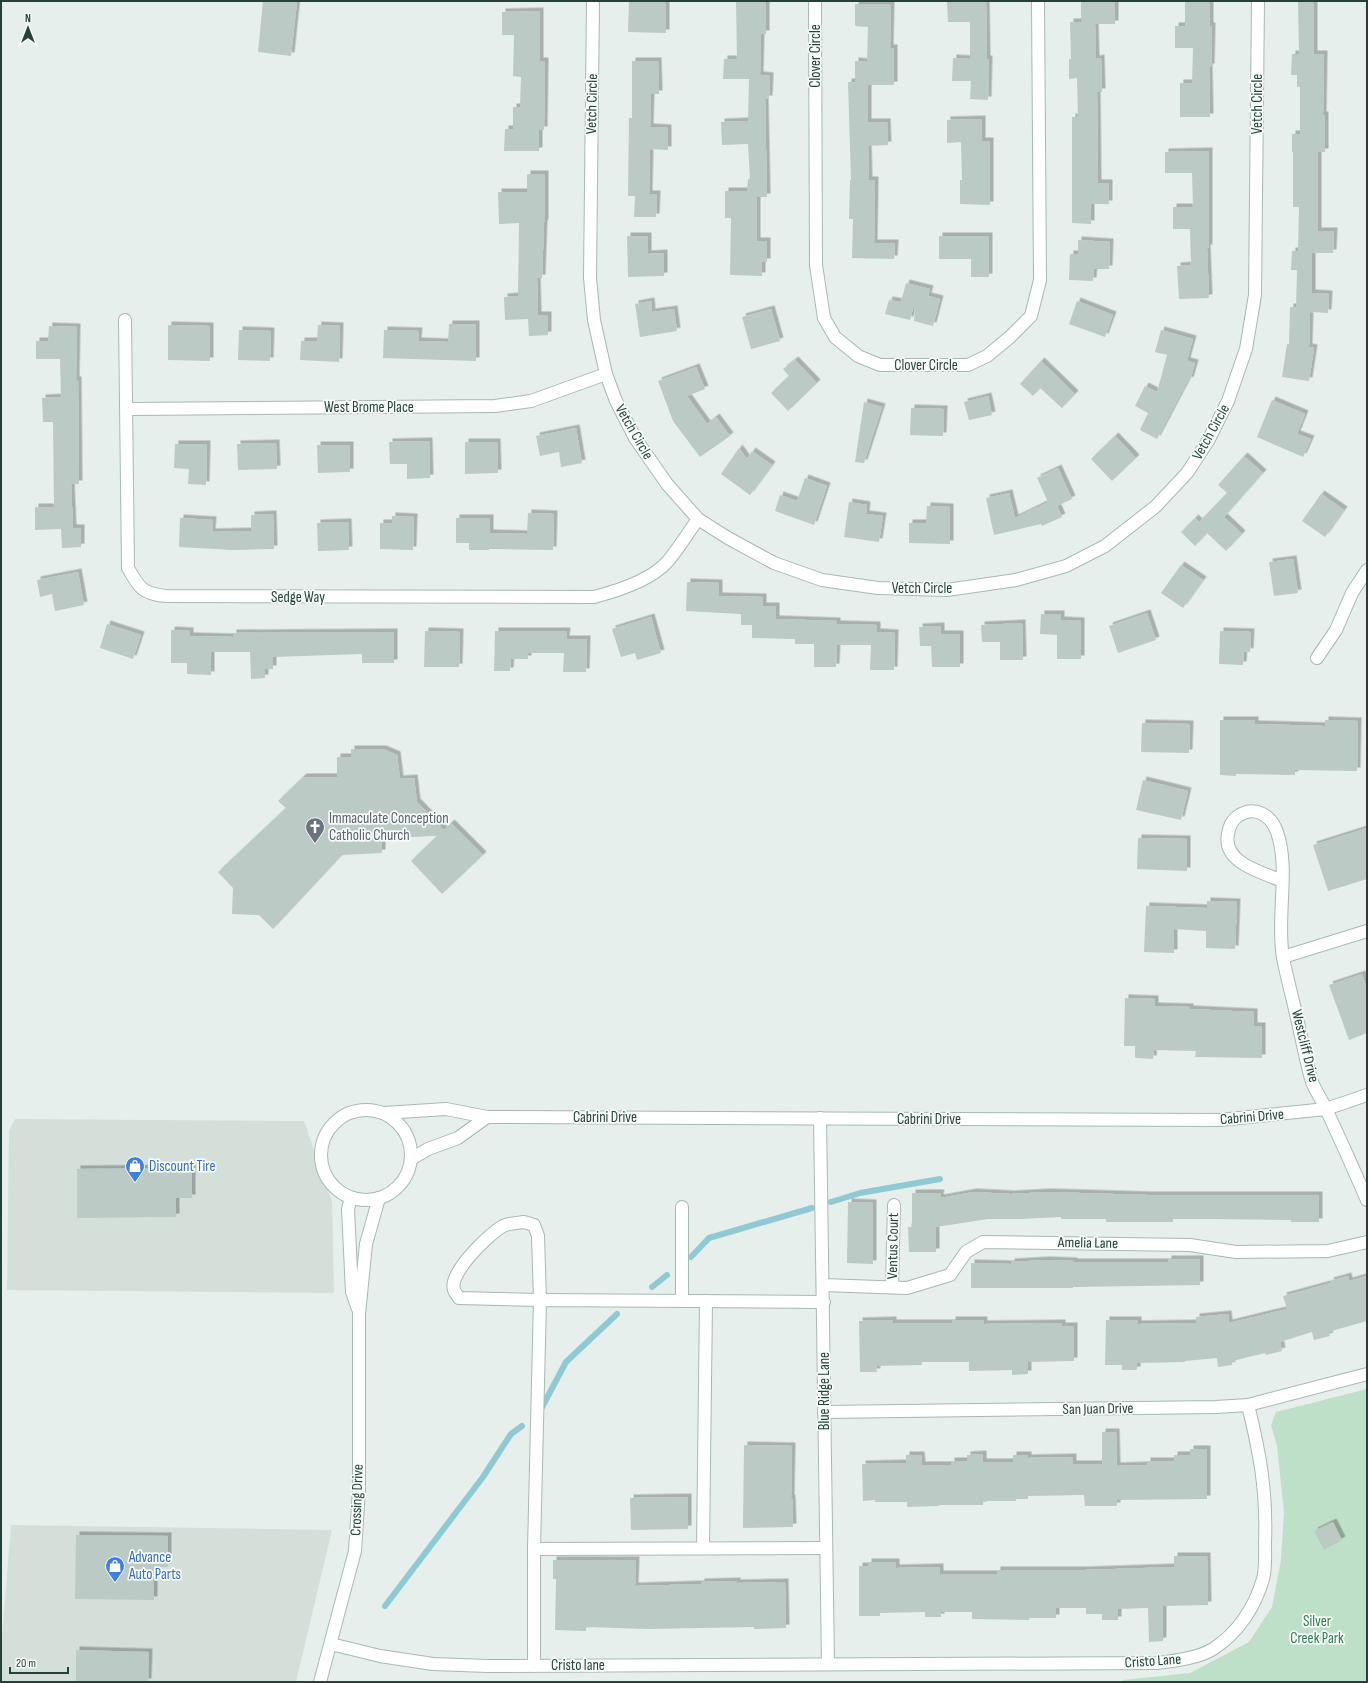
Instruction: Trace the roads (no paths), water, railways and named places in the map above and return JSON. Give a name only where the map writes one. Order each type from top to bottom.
[{"type":"street","name":"Vetch Circle","points":[[593,1],[590,278],[594,320],[606,374],[616,401],[635,438],[668,484],[698,518],[728,538],[774,563],[822,580],[878,588],[947,590],[1016,580],[1066,566],[1105,546],[1155,507],[1187,473],[1208,441],[1228,401],[1246,349],[1255,295],[1258,1]]},
{"type":"street","name":"Clover Circle","points":[[815,1],[816,265],[824,318],[839,342],[858,356],[880,365],[968,365],[988,356],[1031,316],[1040,280],[1038,1]]},
{"type":"street","name":"Sedge Way","points":[[125,320],[128,568],[137,585],[152,595],[594,597],[629,587],[668,562],[698,518]]},
{"type":"street","name":"West Brome Place","points":[[127,409],[495,406],[531,401],[606,374]]},
{"type":"street","points":[[1317,658],[1336,630],[1352,594],[1367,570]]},
{"type":"street","name":"Westcliff Drive","points":[[1282,881],[1253,869],[1233,856],[1228,848],[1227,838],[1230,825],[1238,816],[1253,812],[1260,813],[1269,818],[1276,830],[1283,861],[1282,881],[1280,919],[1283,957],[1312,1082],[1367,1200]]},
{"type":"street","points":[[1283,957],[1367,930]]},
{"type":"street","name":"Cabrini Drive","points":[[384,1113],[446,1109],[487,1117],[1220,1120],[1326,1110],[1367,1095]]},
{"type":"street","points":[[354,1110],[370,1110],[384,1113],[396,1120],[405,1131],[410,1145],[411,1159],[408,1172],[401,1183],[391,1192],[379,1198],[365,1200],[351,1198],[338,1192],[329,1182],[322,1169],[320,1155],[322,1141],[329,1128],[340,1117],[354,1110]]},
{"type":"street","points":[[411,1159],[428,1149],[458,1138],[487,1117]]},
{"type":"street","name":"Blue Ridge Lane","points":[[820,1118],[824,1285],[824,1412],[828,1664]]},
{"type":"street","name":"Crossing Drive","points":[[351,1198],[348,1209],[352,1292],[359,1314]]},
{"type":"street","name":"Crossing Drive","points":[[320,1682],[355,1551],[359,1490],[359,1314],[366,1244],[379,1198]]},
{"type":"street","name":"Ventus Court","points":[[892,1287],[894,1205]]},
{"type":"street","points":[[682,1207],[682,1301]]},
{"type":"street","points":[[534,1666],[534,1548],[540,1300],[538,1236],[534,1225],[524,1222],[504,1226],[482,1242],[464,1263],[456,1276],[454,1283],[454,1290],[459,1298],[540,1300],[824,1302]]},
{"type":"street","name":"Amelia Lane","points":[[824,1285],[907,1288],[950,1274],[966,1252],[983,1242],[1190,1246],[1236,1252],[1328,1251],[1367,1242]]},
{"type":"street","points":[[703,1548],[706,1301]]},
{"type":"street","name":"San Juan Drive","points":[[824,1412],[1216,1407],[1248,1405],[1367,1374]]},
{"type":"street","name":"Cristo Lane","points":[[828,1664],[1157,1663],[1188,1658],[1212,1650],[1237,1629],[1253,1605],[1263,1578],[1266,1514],[1263,1472],[1248,1405]]},
{"type":"street","points":[[534,1548],[826,1548]]},
{"type":"street","name":"Cristo lane","points":[[331,1644],[380,1656],[433,1664],[534,1666],[828,1664]]},
{"type":"waterway","points":[[831,1202],[860,1193],[940,1179]]},
{"type":"waterway","points":[[691,1257],[709,1238],[812,1208]]},
{"type":"waterway","points":[[652,1287],[667,1275]]},
{"type":"waterway","points":[[540,1411],[566,1362],[617,1314]]},
{"type":"waterway","points":[[385,1606],[483,1477],[511,1434],[522,1426]]},
{"type":"place","name":"Immaculate Conception Catholic Church","points":[[315,844]]},
{"type":"place","name":"Discount Tire","points":[[135,1183]]},
{"type":"place","name":"Advance Auto Parts","points":[[115,1583]]},
{"type":"park label","name":"Silver Creek Park","points":[[1317,1630]]}]
